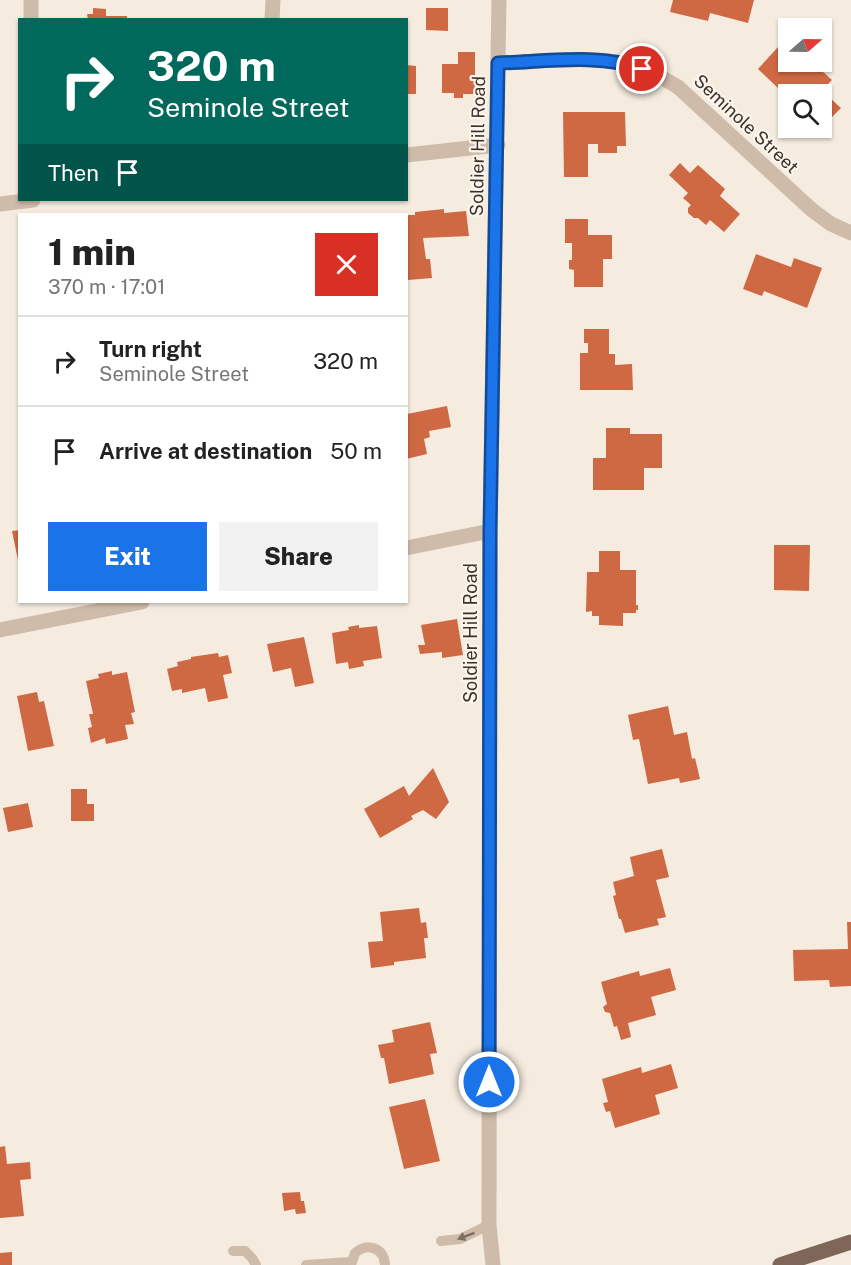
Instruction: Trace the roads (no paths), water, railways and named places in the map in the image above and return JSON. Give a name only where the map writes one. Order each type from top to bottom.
[{"type":"main road","points":[[780,1265],[851,1242]]},
{"type":"street","points":[[31,0],[31,18]]},
{"type":"street","points":[[272,18],[273,0]]},
{"type":"street","name":"Soldier Hill Road","points":[[493,1265],[489,1225],[490,531],[499,0]]},
{"type":"street","name":"Seminole Street","points":[[498,63],[601,60],[629,64],[656,74],[678,87],[812,210],[831,224],[851,233]]},
{"type":"street","points":[[408,155],[498,145]]},
{"type":"street","points":[[0,204],[25,201]]},
{"type":"street","points":[[408,548],[490,531]]},
{"type":"street","points":[[0,630],[137,603]]},
{"type":"lane","points":[[441,1241],[460,1239],[489,1225]]},
{"type":"lane","points":[[306,1265],[351,1264],[355,1253],[370,1246],[381,1252],[385,1265]]},
{"type":"lane","points":[[233,1251],[245,1251],[256,1265]]}]
